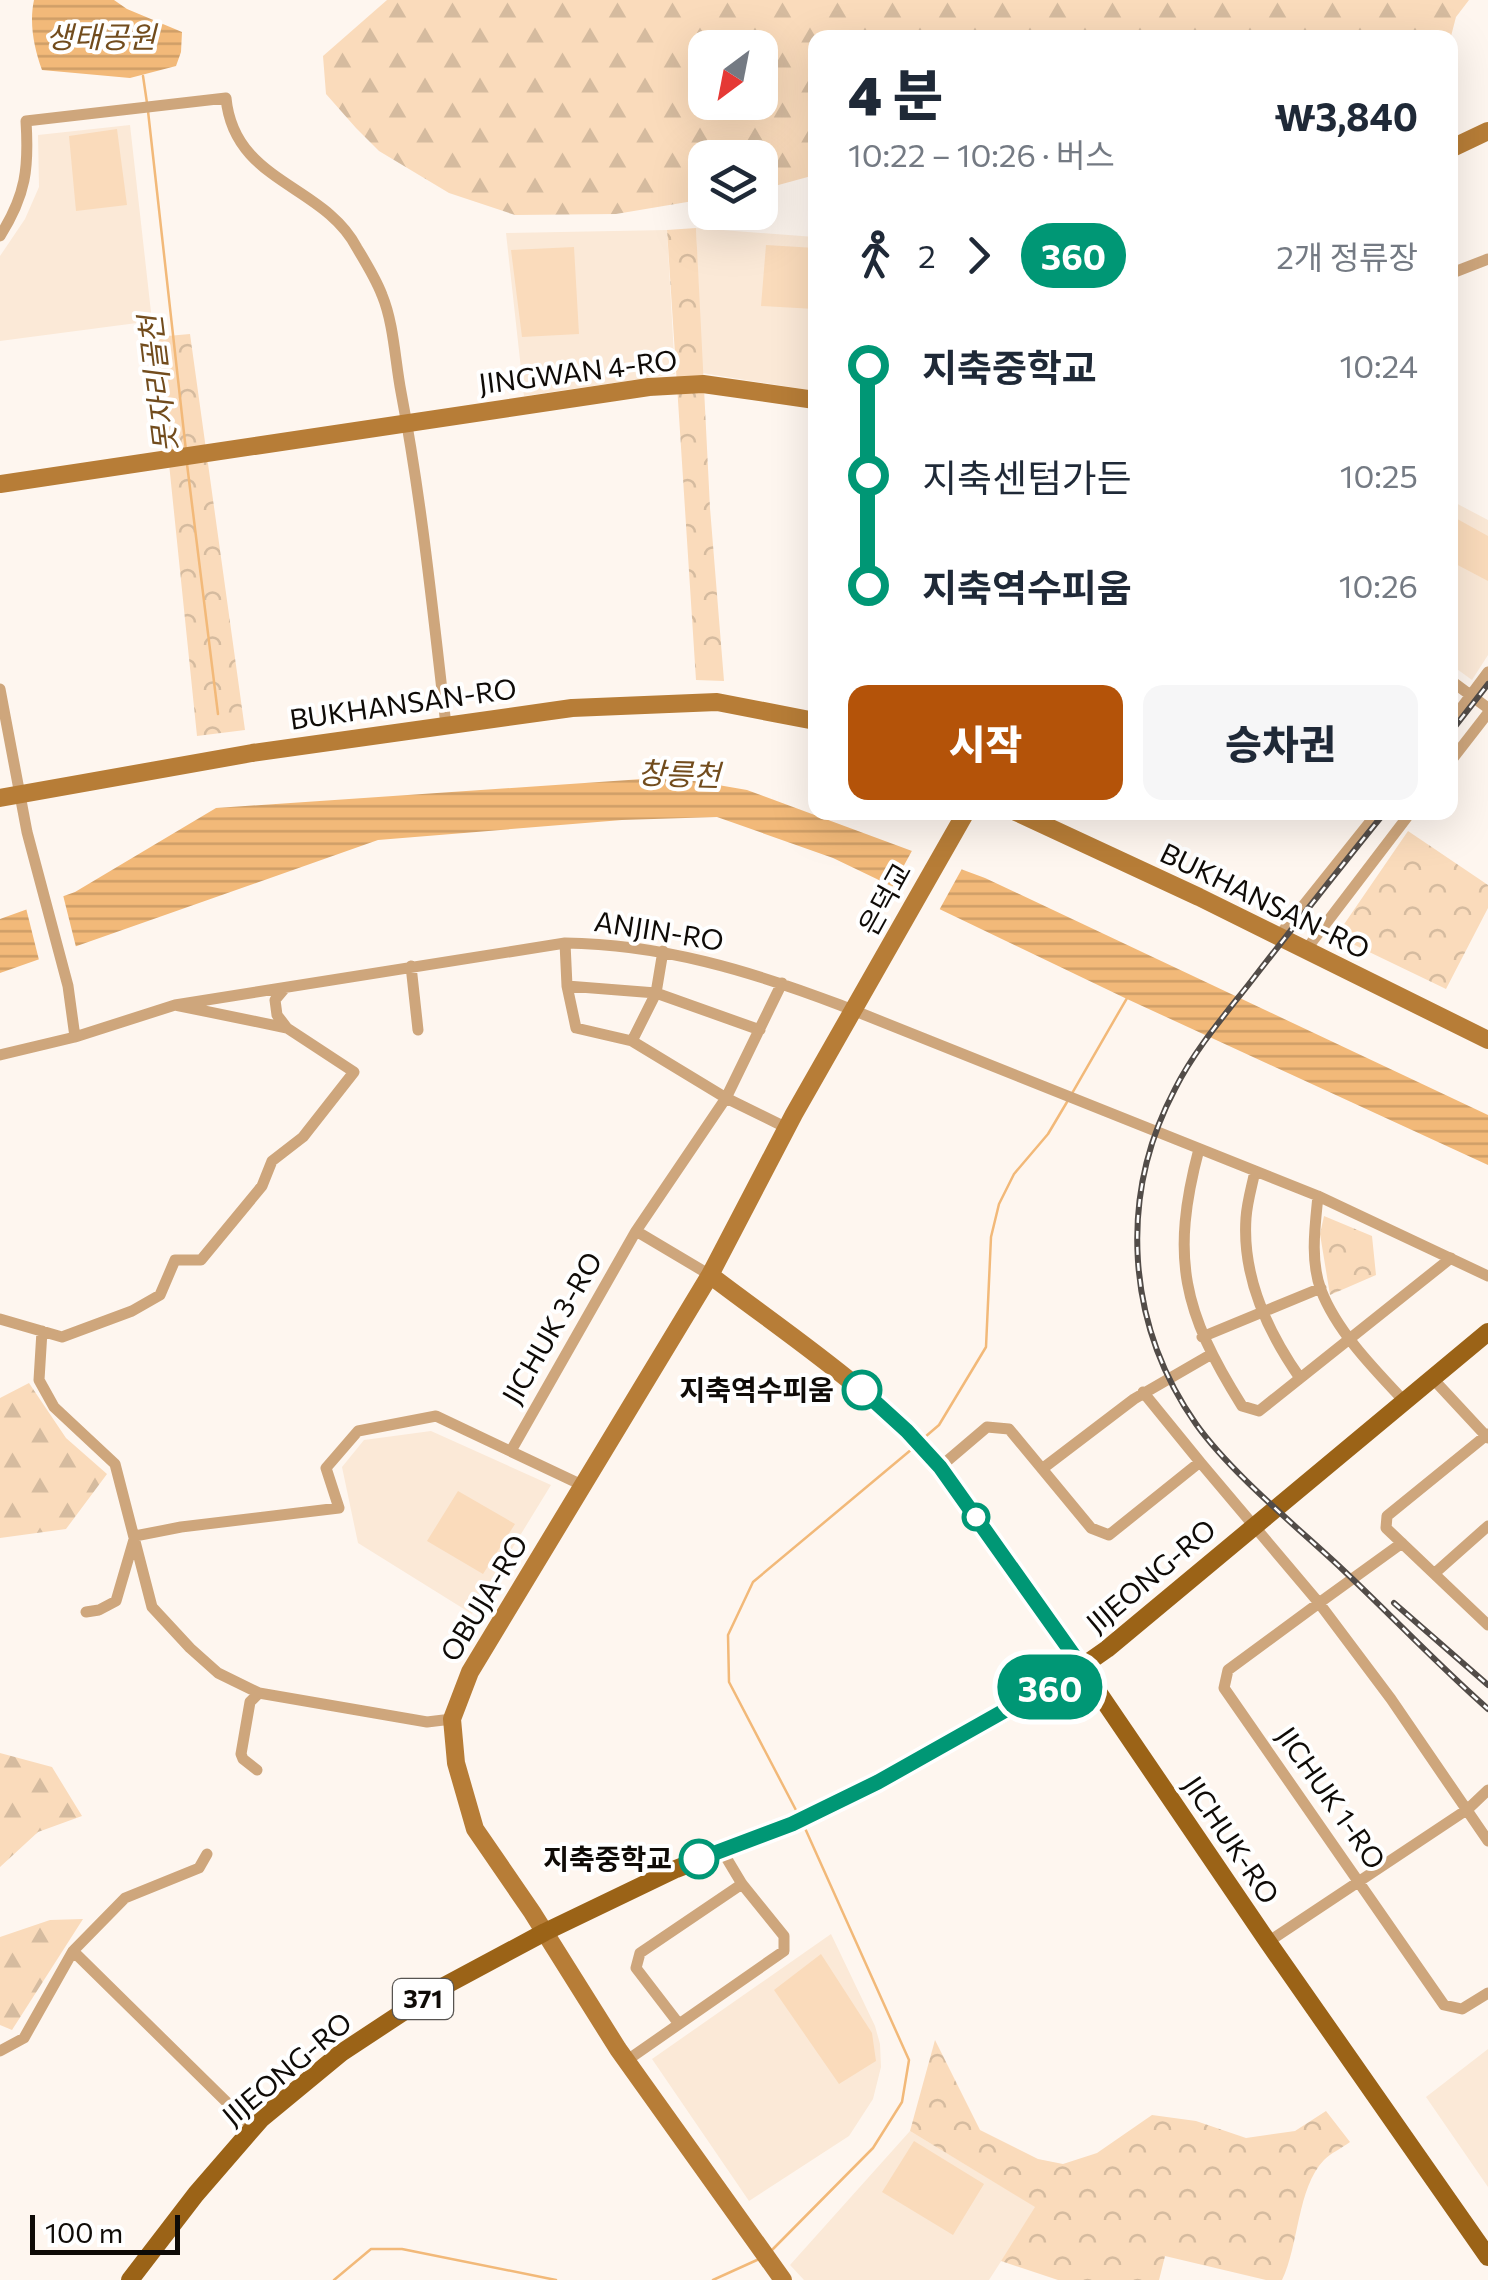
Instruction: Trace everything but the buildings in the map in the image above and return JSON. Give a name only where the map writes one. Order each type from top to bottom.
[{"type":"main road","points":[[1458,145],[1488,131]]},
{"type":"main road","name":"JINGWAN 4-RO","points":[[0,484],[688,384],[808,399]]},
{"type":"main road","name":"BUKHANSAN-RO","points":[[9,796],[252,753],[572,708],[717,702],[808,720]]},
{"type":"main road","name":"은덕교","points":[[874,975],[961,820]]},
{"type":"main road","name":"BUKHANSAN-RO","points":[[1033,820],[1488,1040]]},
{"type":"main road","name":"OBUJA-RO","points":[[783,2280],[626,2061],[469,1818],[456,1763],[452,1719],[470,1672],[710,1275],[874,975]]},
{"type":"main road","name":"JICHUK-RO","points":[[710,1275],[828,1362],[907,1431],[934,1461],[1082,1667],[1488,2257]]},
{"type":"main road","name":"JIJEONG-RO","points":[[130,2280],[252,2128],[341,2054],[434,1991],[545,1932],[721,1849],[815,1813],[894,1774],[1082,1667],[1488,1332]]},
{"type":"street","points":[[0,236],[25,186],[26,120],[226,98],[230,123],[244,149],[258,165],[323,209],[354,241],[383,296],[407,422],[446,725]]},
{"type":"street","points":[[1458,271],[1488,259]]},
{"type":"street","points":[[1458,713],[1488,672]]},
{"type":"street","points":[[1458,686],[1488,710],[1458,751]]},
{"type":"street","points":[[0,689],[9,796],[29,843],[68,986],[75,1037]]},
{"type":"street","points":[[1279,936],[1372,820]]},
{"type":"street","points":[[1305,950],[1406,820]]},
{"type":"street","points":[[565,942],[567,986],[576,1028],[632,1040],[726,1098],[787,1128]]},
{"type":"street","name":"ANJIN-RO","points":[[175,1005],[565,942],[663,951],[782,983],[1199,1149]]},
{"type":"street","points":[[632,1040],[656,994],[663,951]]},
{"type":"street","points":[[410,966],[418,1030]]},
{"type":"street","name":"JICHUK 3-RO","points":[[512,1449],[636,1231],[726,1098],[782,983]]},
{"type":"street","points":[[567,986],[656,994],[760,1030]]},
{"type":"street","points":[[285,988],[275,1000],[278,1015],[287,1028]]},
{"type":"street","points":[[0,1055],[75,1037],[175,1005],[287,1028],[354,1072],[304,1136],[272,1161],[262,1186],[200,1260],[174,1260],[160,1294],[132,1312],[62,1337],[0,1319]]},
{"type":"street","points":[[1451,1258],[1259,1411],[1242,1406],[1202,1337],[1185,1270],[1182,1226],[1199,1149],[1318,1196],[1451,1258],[1488,1276]]},
{"type":"street","points":[[1255,1172],[1246,1216],[1249,1270],[1277,1345],[1300,1378]]},
{"type":"street","points":[[1318,1196],[1314,1236],[1320,1288],[1350,1337],[1406,1403]]},
{"type":"street","points":[[636,1231],[710,1275]]},
{"type":"street","points":[[1202,1337],[1320,1288]]},
{"type":"street","points":[[42,1332],[39,1380],[54,1407],[115,1464],[152,1607],[218,1673],[260,1694],[428,1722],[452,1719]]},
{"type":"street","points":[[1042,1470],[1143,1392],[1210,1355]]},
{"type":"street","points":[[1434,1380],[1487,1436],[1388,1516],[1386,1528],[1485,1618]]},
{"type":"street","points":[[1143,1392],[1252,1527],[1319,1602],[1488,1841]]},
{"type":"street","name":"JICHUK 3-RO","points":[[135,1536],[340,1508],[326,1468],[358,1431],[436,1416],[584,1486]]},
{"type":"street","points":[[934,1461],[987,1427],[1009,1429],[1091,1528],[1109,1536],[1200,1462]]},
{"type":"street","points":[[1435,1574],[1488,1526]]},
{"type":"street","points":[[86,1612],[116,1601],[135,1536]]},
{"type":"street","name":"JICHUK 1-RO","points":[[1402,1542],[1228,1670],[1224,1688],[1444,2006],[1462,2009],[1488,1993]]},
{"type":"street","points":[[257,1770],[241,1754],[250,1702],[260,1694]]},
{"type":"street","points":[[1268,1942],[1468,1809],[1488,1790]]},
{"type":"street","points":[[626,2061],[784,1951],[784,1936],[742,1884],[721,1849]]},
{"type":"street","points":[[0,2051],[24,2038],[73,1951],[125,1898],[199,1868],[207,1854]]},
{"type":"street","points":[[678,2024],[636,1968],[640,1953],[742,1884]]},
{"type":"street","points":[[73,1951],[252,2128]]},
{"type":"shaded area","points":[[130,125],[152,321],[0,341],[0,256],[25,219],[39,187],[38,135]]},
{"type":"shaded area","points":[[667,230],[675,374],[524,396],[506,233]]},
{"type":"shaded area","points":[[696,230],[808,236],[808,390],[702,373]]},
{"type":"shaded area","points":[[1458,504],[1488,520],[1488,655],[1472,680],[1458,670]]},
{"type":"shaded area","points":[[431,1431],[551,1485],[472,1614],[358,1543],[342,1467],[364,1440]]},
{"type":"shaded area","points":[[831,1934],[880,2044],[881,2067],[873,2099],[849,2136],[749,2201],[652,2059]]},
{"type":"shaded area","points":[[1488,2049],[1488,2187],[1426,2097]]},
{"type":"shaded area","points":[[910,2131],[1036,2207],[989,2280],[804,2280],[790,2265]]},
{"type":"green space","points":[[387,0],[1469,0],[1456,17],[1453,30],[808,30],[808,177],[778,185],[778,140],[688,140],[688,202],[616,214],[515,215],[449,193],[379,151],[326,94],[323,56]]},
{"type":"green space","points":[[117,129],[127,205],[76,211],[69,136]]},
{"type":"green space","points":[[667,230],[696,230],[710,508],[724,681],[696,680]]},
{"type":"green space","points":[[766,245],[808,248],[808,309],[761,306]]},
{"type":"green space","points":[[574,247],[579,334],[522,337],[511,250]]},
{"type":"green space","points":[[190,334],[245,730],[197,736],[156,337]]},
{"type":"green space","points":[[1458,519],[1488,536],[1488,581],[1458,565]]},
{"type":"green space","points":[[1408,831],[1488,885],[1488,908],[1446,989],[1336,936]]},
{"type":"green space","points":[[1324,1216],[1372,1236],[1376,1275],[1330,1295],[1320,1234]]},
{"type":"green space","points":[[29,1383],[66,1438],[107,1474],[66,1529],[0,1538],[0,1398]]},
{"type":"green space","points":[[458,1491],[515,1524],[483,1574],[427,1541]]},
{"type":"green space","points":[[0,1753],[52,1767],[82,1816],[38,1832],[0,1867]]},
{"type":"green space","points":[[83,1919],[12,2030],[0,2025],[0,1937],[50,1920]]},
{"type":"green space","points":[[821,1954],[872,2033],[876,2061],[839,2084],[774,1990]]},
{"type":"green space","points":[[935,2040],[980,2130],[1038,2159],[1063,2164],[1097,2153],[1152,2115],[1196,2121],[1246,2138],[1295,2131],[1326,2111],[1350,2142],[1327,2157],[1308,2186],[1282,2280],[1266,2280],[1165,2256],[1159,2280],[1058,2280],[1001,2261],[1035,2207],[910,2131]]},
{"type":"green space","points":[[914,2141],[984,2184],[953,2235],[882,2192]]},
{"type":"water","name":"생태공원","points":[[34,0],[114,0],[182,32],[176,66],[130,78],[42,70],[33,35]]},
{"type":"water","points":[[672,777],[747,790],[808,813],[808,820],[828,820],[985,878],[1488,1115],[1488,1165],[833,858],[717,817],[622,820],[378,840],[0,973],[0,919],[75,892],[216,808]]},
{"type":"pier","points":[[914,847],[964,865],[937,914],[890,891]]},
{"type":"pier","points":[[62,891],[77,951],[40,964],[25,904]]},
{"type":"waterway","name":"못자리골천","points":[[143,76],[147,103]]},
{"type":"waterway","name":"못자리골천","points":[[148,111],[186,451]]},
{"type":"waterway","name":"못자리골천","points":[[187,464],[218,714]]},
{"type":"waterway","points":[[1071,1095],[1127,998]]},
{"type":"waterway","points":[[925,1437],[939,1425],[986,1347],[991,1237],[999,1204],[1014,1174],[1048,1134],[1067,1102]]},
{"type":"waterway","points":[[798,1814],[729,1682],[728,1635],[753,1582],[912,1449]]},
{"type":"waterway","points":[[772,2250],[873,2148],[902,2102],[909,2060],[804,1826]]},
{"type":"waterway","points":[[334,2280],[371,2249],[402,2249],[556,2280]]},
{"type":"waterway","points":[[713,2280],[757,2260]]},
{"type":"railway","points":[[1458,723],[1488,684]]},
{"type":"railway","points":[[1379,820],[1219,1022],[1175,1089],[1144,1173],[1138,1216],[1138,1260],[1155,1345],[1173,1385],[1210,1443],[1488,1709]]},
{"type":"railway","points":[[1394,1603],[1488,1685]]},
{"type":"bus line","name":"360","points":[[699,1859],[792,1824],[878,1782],[1082,1667],[940,1467],[862,1390]]},
{"type":"place","name":"지축역수피움","points":[[862,1390]]},
{"type":"place","name":"지축중학교","points":[[699,1859]]},
{"type":"water label","name":"창릉천","points":[[679,775]]}]
